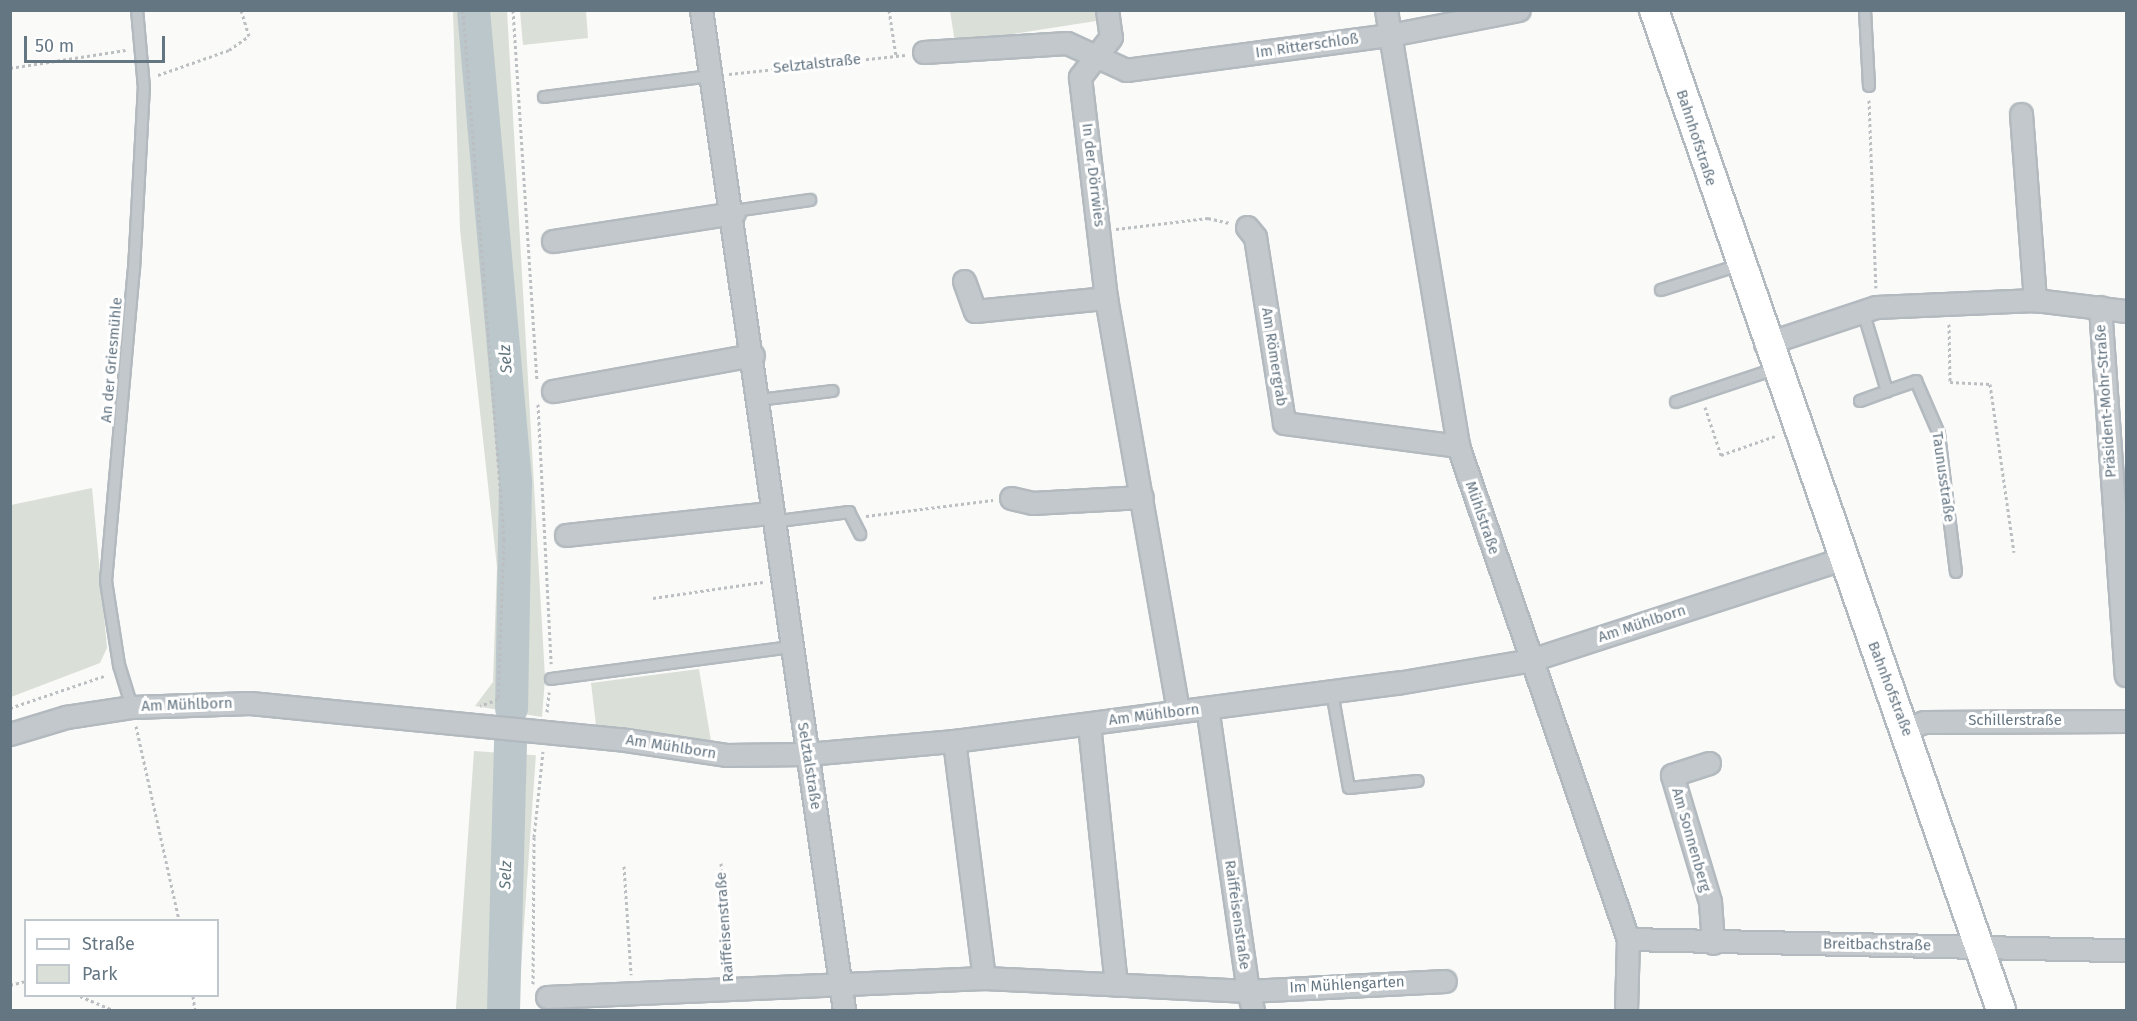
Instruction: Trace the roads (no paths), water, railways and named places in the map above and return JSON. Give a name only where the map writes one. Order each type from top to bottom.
[{"type":"street","name":"Selztalstraße","points":[[701,10],[734,212],[753,355],[770,518],[844,1011]]},
{"type":"street","name":"In der Dörrwies","points":[[1107,10],[1111,37],[1080,77],[1100,231],[1106,298],[1179,710]]},
{"type":"street","name":"Mühlstraße","points":[[1386,10],[1458,446],[1628,939],[1626,1011]]},
{"type":"street","name":"Im Ritterschloß","points":[[1095,57],[1126,70],[1390,34],[1519,10]]},
{"type":"street","name":"Bahnhofstraße","points":[[1654,10],[1770,356],[1841,560],[1905,729],[1983,948],[2001,1011]]},
{"type":"street","points":[[924,52],[1067,43],[1095,57]]},
{"type":"street","points":[[2021,114],[2035,300]]},
{"type":"street","points":[[553,241],[734,212]]},
{"type":"street","name":"Am Römergrab","points":[[1248,227],[1255,237],[1284,423],[1458,446]]},
{"type":"street","points":[[964,281],[975,311],[1106,298]]},
{"type":"street","points":[[1770,356],[1870,309],[2035,300],[2127,311]]},
{"type":"street","name":"Präsident-Mohr-Straße","points":[[2100,307],[2127,675]]},
{"type":"street","points":[[542,390],[753,355]]},
{"type":"street","points":[[1011,498],[1032,504],[1142,497]]},
{"type":"street","points":[[566,535],[770,518]]},
{"type":"street","name":"Am Mühlborn","points":[[10,734],[66,717],[132,707],[249,703],[543,732],[726,755],[807,754],[954,741],[1179,710],[1332,692],[1531,660],[1841,560]]},
{"type":"street","name":"Raiffeisenstraße","points":[[540,998],[841,988],[984,978],[1116,985],[1250,1001],[1207,708]]},
{"type":"street","name":"Schillerstraße","points":[[1905,729],[1924,722],[2127,721]]},
{"type":"street","points":[[1089,724],[1116,985]]},
{"type":"street","points":[[954,741],[984,978]]},
{"type":"street","name":"Am Sonnenberg","points":[[1709,762],[1672,775],[1710,902],[1713,943]]},
{"type":"street","name":"Breitbachstraße","points":[[1628,939],[1713,943],[2127,950]]},
{"type":"street","name":"Im Mühlengarten","points":[[1250,1001],[1445,981]]},
{"type":"lane","name":"An der Griesmühle","points":[[132,707],[120,671],[106,581],[108,520],[135,270],[143,81],[137,10]]},
{"type":"lane","points":[[1865,10],[1869,86]]},
{"type":"lane","points":[[544,97],[710,76]]},
{"type":"lane","points":[[734,212],[810,200]]},
{"type":"lane","points":[[1661,290],[1739,265]]},
{"type":"lane","points":[[1870,309],[1887,391]]},
{"type":"lane","points":[[1676,402],[1700,394],[1770,356]]},
{"type":"lane","name":"Taunusstraße","points":[[1860,401],[1916,381],[1939,434],[1956,572]]},
{"type":"lane","points":[[758,400],[832,391]]},
{"type":"lane","points":[[770,518],[849,512],[860,534]]},
{"type":"lane","points":[[551,679],[790,647]]},
{"type":"lane","points":[[1332,692],[1349,789],[1418,781]]},
{"type":"waterway","name":"Selz","points":[[473,10],[515,482],[511,708]]},
{"type":"waterway","name":"Selz","points":[[503,1010],[510,740]]}]
